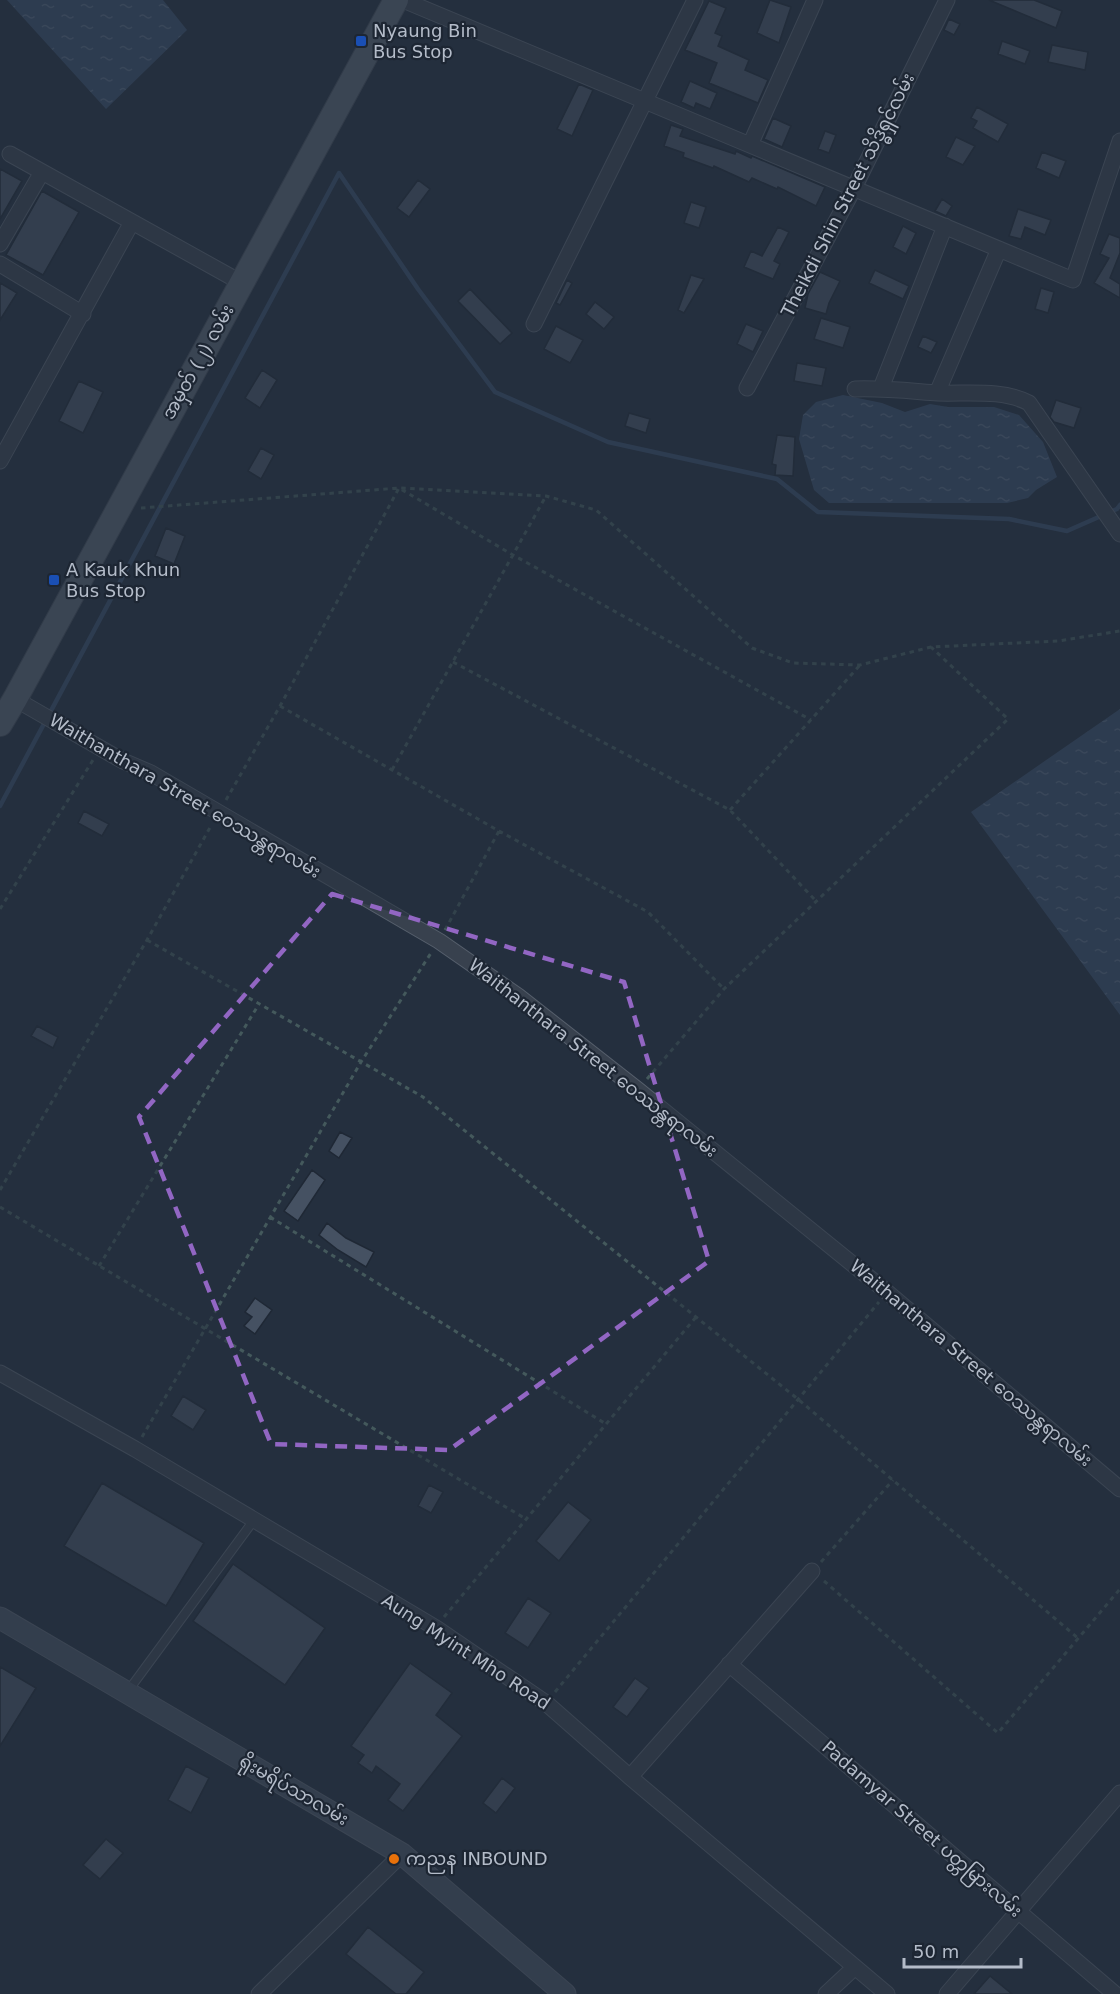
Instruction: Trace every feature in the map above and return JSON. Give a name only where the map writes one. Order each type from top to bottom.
[{"type":"main road","name":"အမှတ် (၂) လမ်း","points":[[1,721],[396,0]]},
{"type":"street","points":[[403,0],[1073,280],[1120,141]]},
{"type":"street","points":[[534,324],[643,100],[695,0]]},
{"type":"street","points":[[750,145],[815,0]]},
{"type":"street","name":"Theikdi Shin Street သိဒ္ဓိရှင်လမ်း","points":[[747,388],[854,188],[947,0]]},
{"type":"street","points":[[10,154],[242,283]]},
{"type":"street","points":[[0,244],[42,172]]},
{"type":"street","points":[[0,461],[132,222]]},
{"type":"street","points":[[881,388],[945,226]]},
{"type":"street","points":[[937,393],[999,249]]},
{"type":"street","points":[[0,264],[82,314]]},
{"type":"street","points":[[855,389],[881,388],[937,393],[1004,395],[1020,398],[1029,404],[1119,531]]},
{"type":"street","name":"Waithanthara Street ဝေဿန္တရာလမ်း","points":[[15,699],[123,761],[151,773],[439,941],[518,996],[887,1292],[1120,1490]]},
{"type":"street","name":"Aung Myint Mho Road","points":[[0,1372],[135,1449],[436,1628],[546,1702],[630,1777],[887,1994]]},
{"type":"street","points":[[630,1777],[812,1571]]},
{"type":"street","name":"ရိုးမရိပ်သာလမ်း","points":[[0,1618],[402,1854],[566,1994]]},
{"type":"street","name":"Padamyar Street ပတ္တမြားလမ်း","points":[[729,1664],[1118,1994]]},
{"type":"street","points":[[947,1994],[1120,1793]]},
{"type":"street","points":[[259,1994],[402,1854]]},
{"type":"street","points":[[826,1994],[855,1967]]},
{"type":"lane","points":[[127,1692],[254,1520]]},
{"type":"path","points":[[118,509],[399,488],[546,496],[596,510],[752,648],[793,663],[861,665],[931,647],[1058,641],[1120,631]]},
{"type":"path","points":[[399,488],[513,555],[811,720]]},
{"type":"path","points":[[0,1190],[147,940],[280,706],[399,488]]},
{"type":"path","points":[[392,770],[546,496]]},
{"type":"path","points":[[638,1090],[724,989],[1008,718],[931,647]]},
{"type":"path","points":[[453,662],[730,810],[817,901]]},
{"type":"path","points":[[730,810],[861,665]]},
{"type":"path","points":[[280,706],[499,831],[648,912],[724,989]]},
{"type":"path","points":[[0,909],[101,748]]},
{"type":"path","points":[[135,1449],[361,1062],[439,941],[499,831]]},
{"type":"path","points":[[147,940],[423,1097],[799,1400],[1079,1639]]},
{"type":"path","points":[[99,1266],[259,1004]]},
{"type":"path","points":[[0,1207],[526,1519]]},
{"type":"path","points":[[270,1218],[606,1424]]},
{"type":"path","points":[[546,1702],[887,1292]]},
{"type":"path","points":[[436,1628],[696,1317]]},
{"type":"path","points":[[893,1480],[812,1571],[998,1733],[1120,1589]]},
{"type":"highlighted area","points":[[332,894],[624,982],[709,1261],[449,1450],[271,1444],[139,1117]]},
{"type":"water","points":[[7,0],[163,0],[187,30],[106,109]]},
{"type":"water","points":[[843,395],[882,403],[905,412],[930,404],[948,407],[994,407],[1019,415],[1043,442],[1057,477],[1028,498],[1007,503],[829,503],[814,490],[799,439],[803,415],[816,402]]},
{"type":"water","points":[[1120,709],[1120,1015],[971,812]]},
{"type":"building","points":[[770,0],[791,7],[779,43],[757,33]]},
{"type":"building","points":[[989,0],[1034,0],[1062,11],[1056,28]]},
{"type":"building","points":[[709,1],[726,8],[715,33],[722,36],[718,46],[749,60],[745,70],[768,80],[758,103],[709,83],[717,63],[685,50]]},
{"type":"building","points":[[949,19],[960,24],[954,35],[944,30]]},
{"type":"building","points":[[1002,41],[1030,51],[1025,64],[998,54]]},
{"type":"building","points":[[1052,45],[1088,52],[1085,70],[1048,62]]},
{"type":"building","points":[[690,81],[717,93],[710,109],[696,103],[694,108],[681,102]]},
{"type":"building","points":[[579,84],[593,90],[572,136],[557,129]]},
{"type":"building","points":[[977,107],[1008,124],[998,142],[973,128],[977,121],[971,118]]},
{"type":"building","points":[[773,118],[791,126],[782,147],[764,139]]},
{"type":"building","points":[[671,125],[683,129],[680,136],[735,154],[736,151],[751,158],[752,156],[825,187],[816,206],[778,187],[777,189],[752,178],[749,182],[714,166],[713,168],[683,157],[684,153],[664,146]]},
{"type":"building","points":[[825,131],[836,135],[829,153],[818,149]]},
{"type":"building","points":[[956,137],[975,146],[963,165],[946,157]]},
{"type":"building","points":[[1042,152],[1066,161],[1059,178],[1036,168]]},
{"type":"building","points":[[0,169],[22,181],[0,219]]},
{"type":"building","points":[[418,180],[430,189],[409,217],[397,208]]},
{"type":"building","points":[[42,191],[79,212],[43,275],[6,255]]},
{"type":"building","points":[[942,199],[952,206],[946,216],[935,211]]},
{"type":"building","points":[[691,202],[706,207],[699,228],[684,223]]},
{"type":"building","points":[[1018,209],[1051,220],[1045,235],[1025,227],[1021,239],[1009,236]]},
{"type":"building","points":[[903,226],[916,233],[906,254],[893,247]]},
{"type":"building","points":[[778,227],[789,232],[774,261],[780,264],[773,279],[744,267],[751,251],[762,256]]},
{"type":"building","points":[[1109,234],[1120,238],[1120,253],[1110,278],[1120,284],[1120,298],[1094,283],[1109,258],[1100,254]]},
{"type":"building","points":[[875,270],[909,286],[903,299],[869,283]]},
{"type":"building","points":[[820,272],[840,281],[826,314],[805,308],[808,294]]},
{"type":"building","points":[[691,275],[704,279],[684,313],[678,310]]},
{"type":"building","points":[[567,280],[572,283],[560,305],[556,303]]},
{"type":"building","points":[[0,283],[17,293],[0,320]]},
{"type":"building","points":[[1041,288],[1054,292],[1048,313],[1035,309]]},
{"type":"building","points":[[470,289],[512,333],[500,344],[458,301]]},
{"type":"building","points":[[595,302],[614,317],[604,329],[586,314]]},
{"type":"building","points":[[821,318],[850,327],[843,348],[814,339]]},
{"type":"building","points":[[746,324],[763,331],[753,352],[737,344]]},
{"type":"building","points":[[556,326],[583,340],[570,363],[544,349]]},
{"type":"building","points":[[923,336],[937,342],[931,353],[918,347]]},
{"type":"building","points":[[797,363],[826,368],[822,386],[794,381]]},
{"type":"building","points":[[262,370],[277,380],[260,408],[245,398]]},
{"type":"building","points":[[79,381],[103,392],[83,433],[59,421]]},
{"type":"building","points":[[1056,400],[1081,408],[1074,428],[1054,422],[1050,417]]},
{"type":"building","points":[[629,413],[650,419],[646,433],[625,426]]},
{"type":"building","points":[[777,435],[795,437],[793,476],[775,475],[776,465],[772,464]]},
{"type":"building","points":[[261,448],[274,455],[261,479],[248,471]]},
{"type":"building","points":[[166,528],[185,536],[174,564],[155,556]]},
{"type":"building","points":[[84,811],[109,824],[102,836],[78,823]]},
{"type":"building","points":[[37,1026],[58,1037],[53,1048],[31,1036]]},
{"type":"building","points":[[340,1132],[352,1138],[339,1158],[329,1151]]},
{"type":"building","points":[[312,1170],[325,1180],[298,1221],[284,1211]]},
{"type":"building","points":[[327,1223],[346,1238],[374,1252],[366,1267],[319,1235]]},
{"type":"building","points":[[255,1298],[272,1310],[255,1334],[244,1326],[252,1317],[245,1312]]},
{"type":"building","points":[[183,1396],[206,1410],[193,1430],[171,1416]]},
{"type":"building","points":[[102,1483],[204,1543],[166,1606],[64,1546]]},
{"type":"building","points":[[429,1485],[443,1492],[431,1513],[418,1506]]},
{"type":"building","points":[[568,1502],[591,1520],[559,1561],[536,1541]]},
{"type":"building","points":[[233,1564],[325,1628],[285,1685],[193,1621]]},
{"type":"building","points":[[528,1598],[551,1613],[528,1648],[505,1633]]},
{"type":"building","points":[[410,1663],[452,1693],[436,1715],[462,1736],[403,1811],[388,1800],[400,1784],[376,1766],[372,1773],[358,1763],[364,1755],[351,1746]]},
{"type":"building","points":[[0,1667],[36,1688],[0,1746]]},
{"type":"building","points":[[635,1678],[649,1688],[627,1717],[613,1707]]},
{"type":"building","points":[[186,1766],[209,1778],[191,1813],[168,1800]]},
{"type":"building","points":[[502,1778],[515,1788],[496,1813],[483,1803]]},
{"type":"building","points":[[106,1839],[123,1853],[100,1879],[83,1865]]},
{"type":"building","points":[[368,1927],[424,1972],[406,1994],[396,1994],[346,1954]]},
{"type":"building","points":[[990,1976],[1012,1994],[974,1994]]},
{"type":"waterway","points":[[0,806],[339,173],[418,289],[495,392],[608,442],[777,479],[818,512],[1009,519],[1067,531],[1117,509],[1120,505]]},
{"type":"place","name":"Nyaung Bin Bus Stop","points":[[361,41]]},
{"type":"place","name":"A Kauk Khun Bus Stop","points":[[54,580]]},
{"type":"place","name":"ကညန INBOUND","points":[[394,1859]]}]
